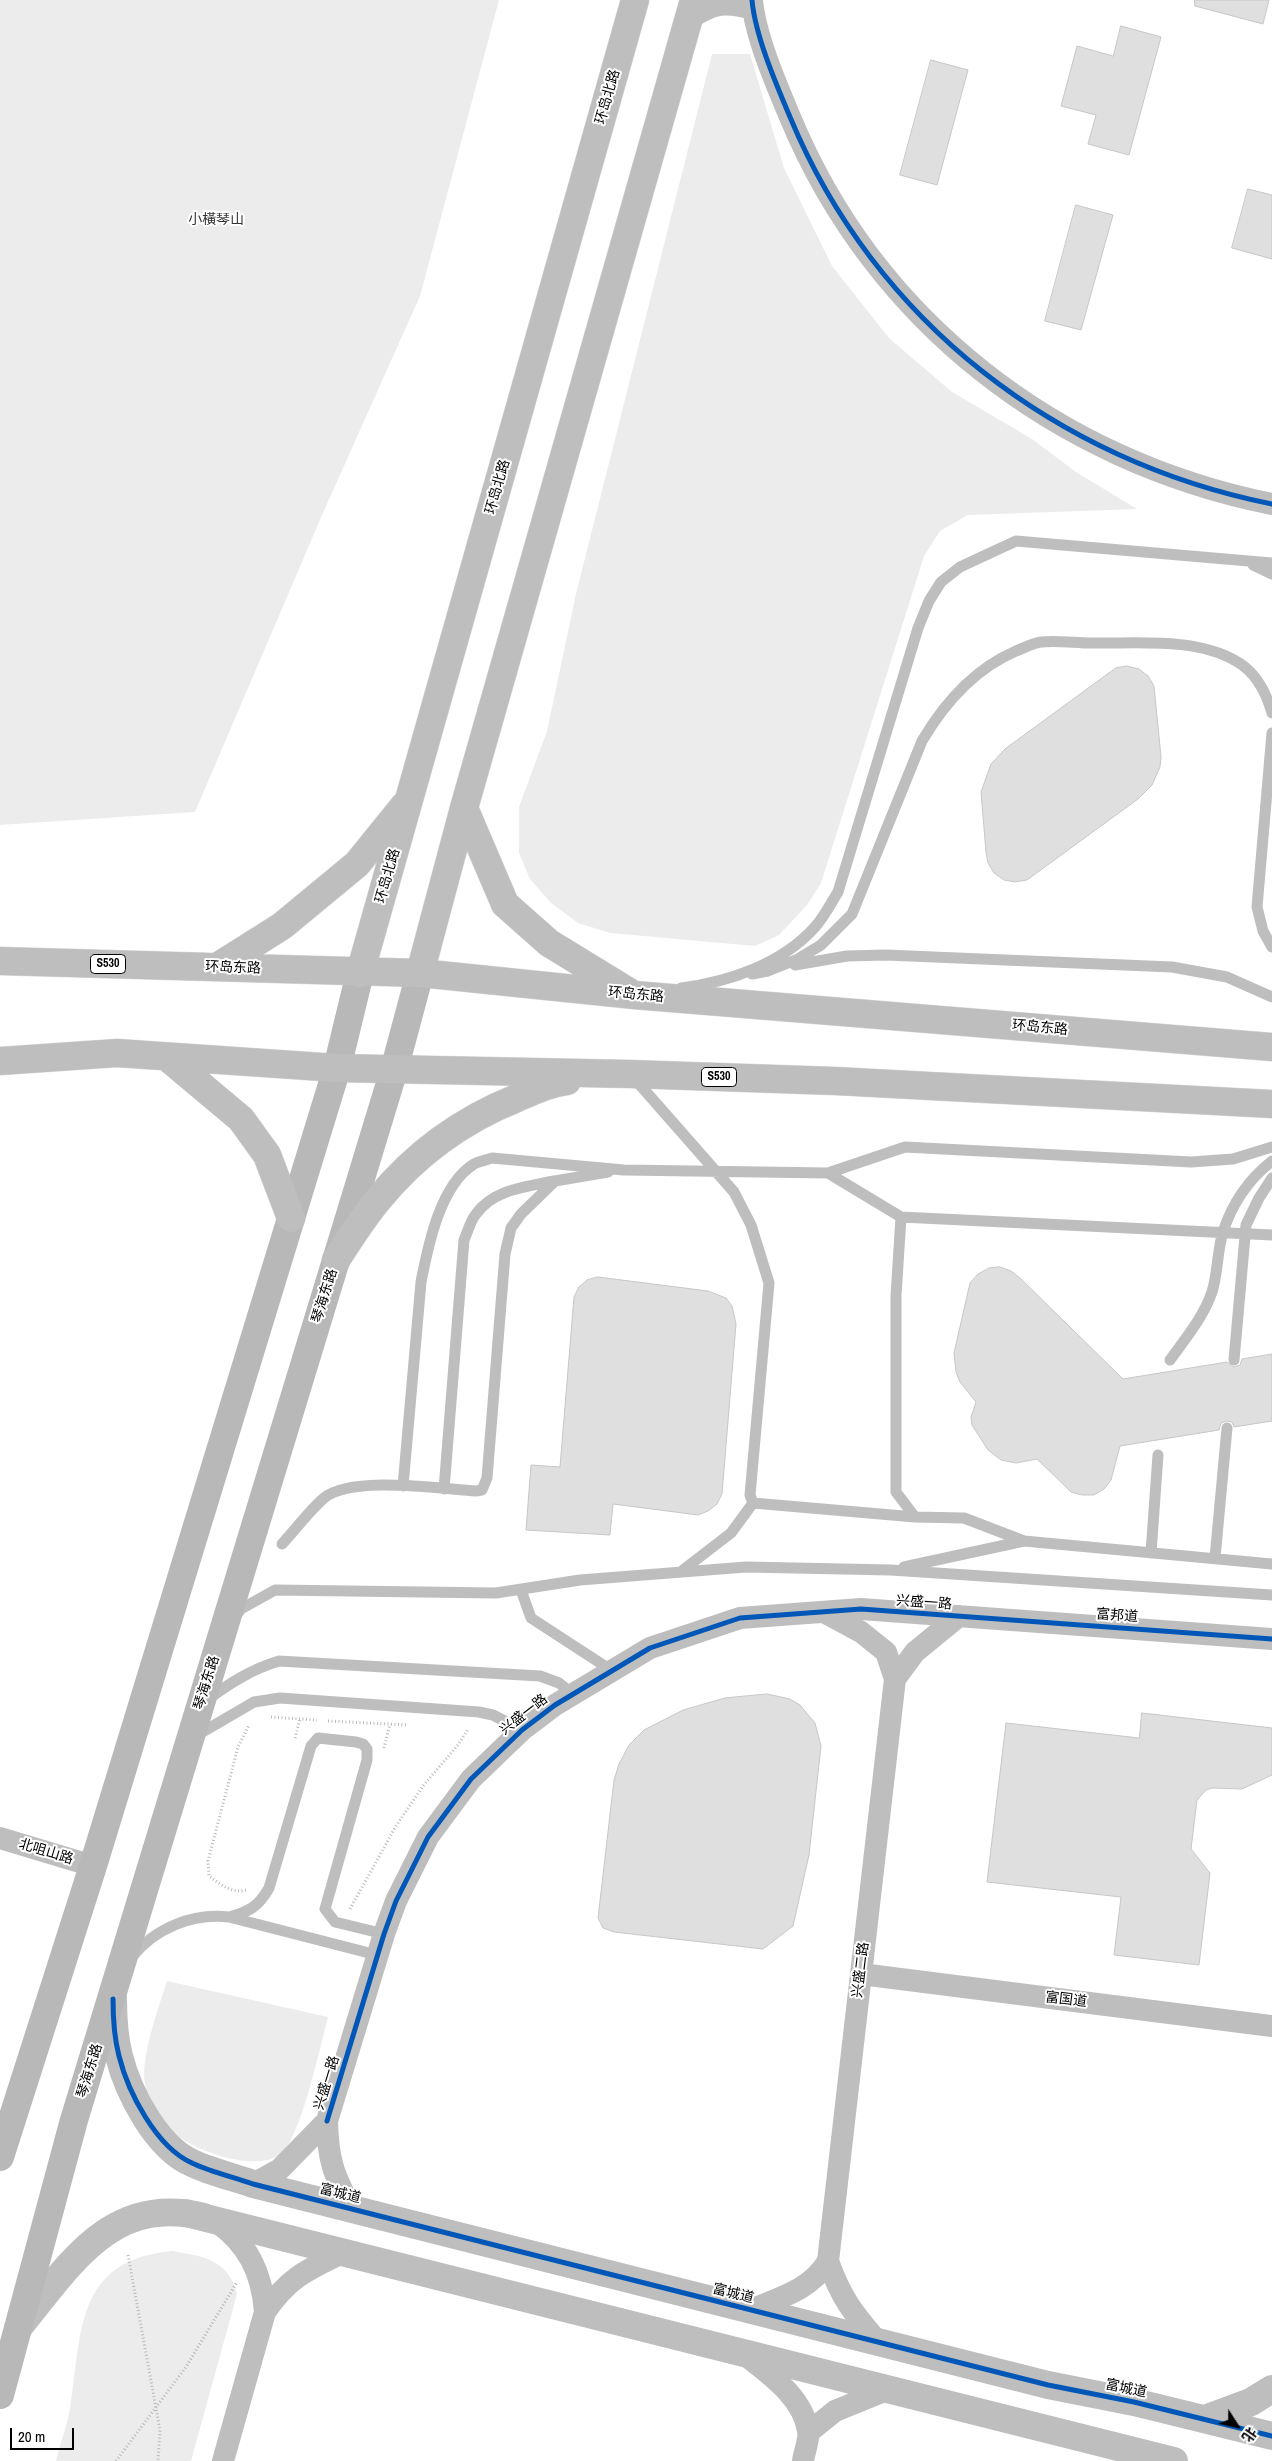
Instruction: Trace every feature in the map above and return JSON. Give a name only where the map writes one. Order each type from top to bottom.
[{"type":"main road","name":"环岛北路","points":[[360,973],[635,0]]},
{"type":"main road","points":[[420,973],[464,808],[692,9]]},
{"type":"main road","points":[[217,967],[282,926],[357,864],[411,797]]},
{"type":"main road","points":[[464,808],[505,904],[549,943],[634,995]]},
{"type":"main road","name":"环岛东路","points":[[0,961],[360,973],[420,973],[634,995],[1272,1047]]},
{"type":"main road","points":[[0,2157],[93,1866],[337,1068],[360,973]]},
{"type":"main road","name":"琴海东路","points":[[0,2395],[71,2130],[113,1999],[394,1070],[420,973]]},
{"type":"main road","name":"S530","points":[[0,1061],[117,1054],[337,1068],[630,1074],[836,1081],[1272,1104]]},
{"type":"main road","points":[[167,1056],[241,1120],[267,1155],[291,1218]]},
{"type":"main road","points":[[336,1260],[378,1200],[413,1162],[441,1139],[499,1105],[554,1082],[630,1074]]},
{"type":"main road","name":"富城道","points":[[113,1999],[114,2028],[119,2056],[128,2083],[155,2131],[172,2150],[191,2163],[253,2184],[750,2310],[1048,2385],[1134,2402],[1272,2436]]},
{"type":"main road","points":[[18,2328],[81,2252],[97,2237],[132,2219],[155,2213],[186,2212],[1163,2459]]},
{"type":"main road","points":[[1205,2419],[1251,2402],[1272,2389]]},
{"type":"street","points":[[692,9],[731,3],[752,4],[780,93],[817,175],[866,252],[925,321],[993,381],[1068,430],[1150,470],[1202,487],[1272,504]]},
{"type":"street","name":"兴盛一路","points":[[327,2121],[380,1944],[396,1900],[428,1837],[470,1779],[522,1730],[573,1694],[614,1672],[650,1648],[740,1618],[861,1609],[959,1616]]},
{"type":"street","points":[[823,1612],[856,1628],[886,1652],[895,1679]]},
{"type":"street","points":[[895,1679],[915,1652],[959,1616]]},
{"type":"street","name":"富邦道","points":[[959,1616],[1272,1639]]},
{"type":"street","name":"兴盛二路","points":[[828,2261],[895,1679]]},
{"type":"street","name":"北咀山路","points":[[0,1838],[93,1866]]},
{"type":"street","name":"富国道","points":[[861,1974],[1272,2026]]},
{"type":"street","points":[[253,2184],[280,2168],[303,2148],[327,2121]]},
{"type":"street","points":[[327,2121],[328,2145],[333,2174],[351,2208]]},
{"type":"street","points":[[213,2220],[228,2230],[252,2258],[259,2275],[265,2312]]},
{"type":"street","points":[[223,2461],[265,2312],[279,2292],[297,2275],[344,2252]]},
{"type":"street","points":[[750,2310],[803,2288],[820,2274],[828,2261]]},
{"type":"street","points":[[828,2261],[836,2284],[849,2308],[878,2342]]},
{"type":"street","points":[[742,2352],[787,2391],[796,2404],[809,2432],[803,2461]]},
{"type":"street","points":[[809,2432],[836,2411],[889,2389]]},
{"type":"lane","points":[[725,980],[790,951],[816,926],[838,892],[918,628],[929,601],[941,582],[960,566],[1016,541],[1272,563]]},
{"type":"lane","points":[[1233,560],[1260,567],[1272,574]]},
{"type":"lane","points":[[768,971],[798,959],[822,945],[852,914],[922,741],[937,716],[958,692],[981,671],[1015,652],[1041,642],[1174,645],[1214,650],[1238,662],[1255,676],[1267,695],[1272,712]]},
{"type":"lane","points":[[1272,733],[1257,906],[1263,930],[1272,947]]},
{"type":"lane","points":[[634,995],[725,980],[818,960],[886,955],[1172,967],[1227,977],[1272,997]]},
{"type":"lane","points":[[630,1074],[734,1192],[751,1225],[769,1283],[750,1495],[753,1504]]},
{"type":"lane","points":[[403,1486],[421,1282],[426,1254],[445,1199],[460,1177],[474,1164],[492,1158],[624,1170],[828,1173],[905,1147],[1191,1162],[1233,1160],[1272,1147]]},
{"type":"lane","points":[[1170,1360],[1199,1320],[1212,1292],[1223,1232],[1235,1204],[1255,1175],[1272,1161]]},
{"type":"lane","points":[[444,1489],[464,1240],[475,1215],[494,1196],[507,1191],[624,1170]]},
{"type":"lane","points":[[828,1173],[901,1217],[1246,1233],[1272,1236]]},
{"type":"lane","points":[[1234,1360],[1246,1225],[1259,1198],[1272,1178]]},
{"type":"lane","points":[[282,1544],[325,1497],[342,1490],[385,1484],[482,1490],[485,1485],[506,1248],[511,1228],[521,1214],[556,1181]]},
{"type":"lane","points":[[901,1217],[896,1296],[896,1492],[915,1517]]},
{"type":"lane","points":[[1214,1558],[1227,1428]]},
{"type":"lane","points":[[1151,1552],[1158,1455]]},
{"type":"lane","points":[[753,1504],[915,1517],[964,1518],[1024,1541],[1272,1564]]},
{"type":"lane","points":[[683,1570],[731,1533],[753,1504]]},
{"type":"lane","points":[[890,1570],[1024,1541]]},
{"type":"lane","points":[[223,1632],[242,1609],[275,1590],[496,1593],[580,1580],[683,1570],[746,1567],[890,1570],[1272,1595]]},
{"type":"lane","points":[[521,1590],[531,1618],[614,1672]]},
{"type":"lane","points":[[202,1704],[230,1684],[260,1667],[279,1660],[540,1676],[559,1682],[573,1694]]},
{"type":"lane","points":[[191,1739],[254,1702],[280,1698],[479,1712],[493,1715],[522,1730]]},
{"type":"lane","points":[[229,1917],[252,1910],[261,1901],[269,1888],[311,1746],[318,1738],[363,1744],[367,1749],[367,1760],[325,1909],[335,1922],[380,1944]]},
{"type":"lane","points":[[121,1970],[149,1940],[170,1927],[208,1915],[229,1917],[380,1944]]},
{"type":"path","points":[[267,1717],[408,1726]]},
{"type":"path","points":[[293,1747],[300,1719]]},
{"type":"path","points":[[252,1884],[244,1891],[235,1891],[222,1886],[209,1876],[208,1862],[238,1747],[249,1725],[255,1722]]},
{"type":"path","points":[[345,1914],[352,1906],[396,1826],[422,1786],[469,1729],[462,1728]]},
{"type":"path","points":[[128,2255],[160,2430],[158,2461]]},
{"type":"path","points":[[116,2461],[156,2410],[195,2352],[239,2278]]},
{"type":"green space","name":"小橫琴山","points":[[0,0],[499,0],[420,296],[322,515],[195,812],[0,825]]},
{"type":"green space","points":[[712,54],[750,54],[784,168],[832,266],[889,338],[952,392],[1032,439],[1076,472],[1137,509],[968,515],[940,531],[924,556],[821,883],[807,905],[779,935],[755,946],[610,933],[578,923],[551,903],[530,879],[519,853],[519,807],[547,731],[576,594]]},
{"type":"green space","points":[[167,1981],[328,2017],[303,2109],[289,2143],[282,2153],[271,2159],[258,2161],[226,2158],[210,2153],[182,2139],[159,2116],[149,2097],[144,2073],[151,2032]]},
{"type":"green space","points":[[172,2251],[204,2258],[221,2267],[228,2274],[237,2294],[191,2461],[56,2461],[70,2409],[82,2328],[89,2305],[100,2285],[116,2269],[140,2257]]},
{"type":"building","points":[[1195,0],[1269,0],[1263,24],[1195,6]]},
{"type":"building","points":[[1121,26],[1161,37],[1129,155],[1088,144],[1096,115],[1061,106],[1077,46],[1113,56]]},
{"type":"building","points":[[931,60],[968,70],[937,185],[900,175]]},
{"type":"building","points":[[1248,189],[1272,195],[1272,259],[1232,248]]},
{"type":"building","points":[[1076,205],[1113,215],[1081,330],[1045,321]]},
{"type":"building","points":[[1127,666],[1139,669],[1148,676],[1154,686],[1161,757],[1160,767],[1152,785],[1138,799],[1027,880],[1015,882],[1004,880],[994,873],[988,863],[986,852],[981,792],[991,764],[1005,749],[1106,675],[1116,668]]},
{"type":"building","points":[[1000,1267],[1011,1271],[1020,1278],[1123,1379],[1227,1362],[1234,1367],[1240,1365],[1242,1359],[1272,1354],[1272,1421],[1234,1427],[1232,1422],[1227,1421],[1221,1423],[1219,1430],[1120,1446],[1111,1480],[1104,1489],[1094,1495],[1082,1495],[1071,1492],[1037,1459],[1016,1463],[1001,1460],[988,1450],[972,1425],[971,1417],[976,1402],[960,1382],[956,1372],[954,1353],[970,1283],[978,1274],[989,1268]]},
{"type":"building","points":[[598,1277],[708,1291],[726,1298],[732,1306],[736,1324],[722,1494],[717,1504],[708,1511],[698,1515],[613,1504],[610,1535],[526,1530],[531,1465],[560,1467],[574,1297],[579,1287],[587,1280]]},
{"type":"building","points":[[767,1694],[790,1699],[800,1705],[815,1723],[821,1746],[809,1855],[793,1926],[763,1949],[614,1932],[603,1928],[598,1918],[614,1780],[619,1764],[629,1745],[644,1730],[683,1710],[725,1698]]},
{"type":"building","points":[[1142,1713],[1272,1728],[1272,1775],[1242,1789],[1212,1788],[1206,1790],[1197,1800],[1191,1849],[1210,1873],[1199,1965],[1114,1955],[1121,1897],[987,1882],[1006,1723],[1139,1738]]},
{"type":"cycle path","points":[[752,0],[757,28],[773,75],[790,117],[826,191],[871,258],[923,318],[982,371],[1047,417],[1118,454],[1193,483],[1272,504]]},
{"type":"cycle path","points":[[327,2121],[384,1934],[396,1901],[428,1837],[471,1779],[522,1730],[555,1705],[650,1648],[740,1618],[861,1609],[1272,1639]]},
{"type":"cycle path","points":[[113,1999],[117,2049],[129,2086],[145,2117],[167,2145],[192,2163],[207,2169],[253,2184],[1048,2385],[1134,2402],[1272,2436]]}]
